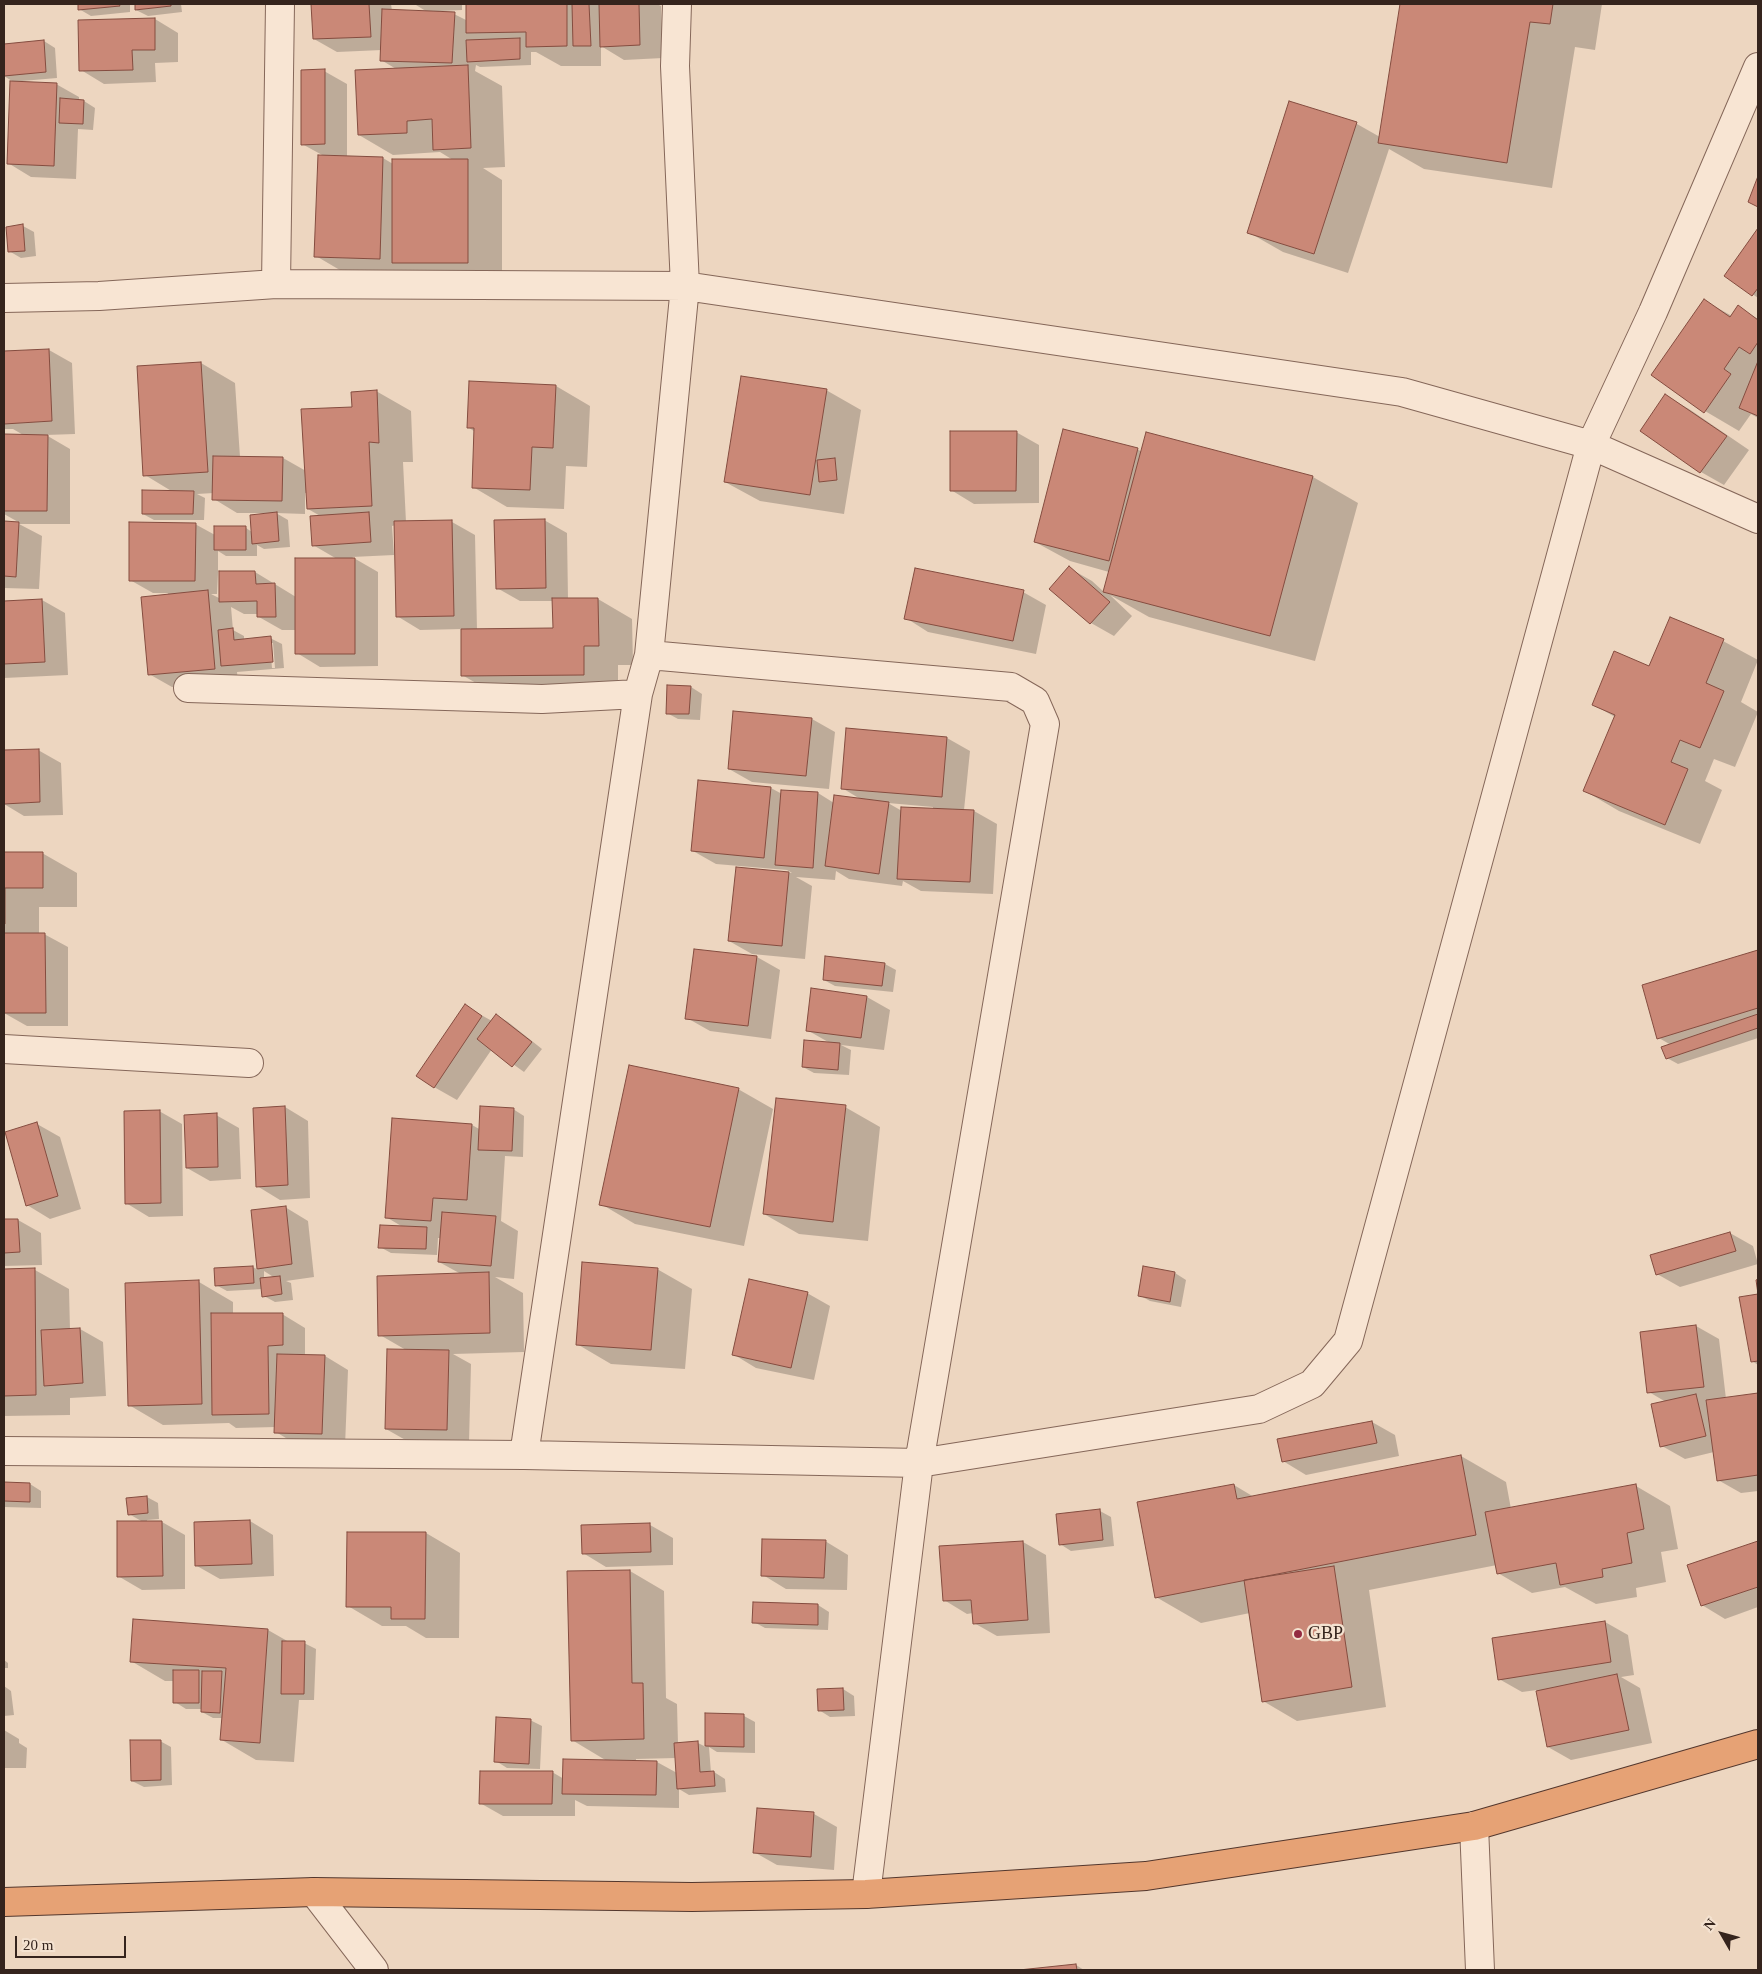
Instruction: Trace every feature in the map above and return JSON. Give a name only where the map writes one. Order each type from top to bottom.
[{"type":"highway","points":[[4,1902],[314,1892],[692,1897],[866,1894],[1146,1876],[1474,1826],[1758,1744]]},
{"type":"street","points":[[276,284],[280,4]]},
{"type":"street","points":[[524,1455],[638,694],[649,655],[685,286],[675,66],[677,4]]},
{"type":"street","points":[[4,1450],[524,1455],[919,1464],[1259,1409],[1312,1384],[1348,1341],[1591,445],[1653,312],[1758,67]]},
{"type":"street","points":[[4,298],[99,296],[276,284],[685,286],[1402,392],[1591,445],[1758,519]]},
{"type":"street","points":[[649,655],[1011,688],[1035,701],[1045,724],[919,1464],[866,1894]]},
{"type":"street","points":[[188,688],[542,699],[638,694]]},
{"type":"street","points":[[4,1049],[248,1062]]},
{"type":"street","points":[[1474,1826],[1480,1970]]},
{"type":"street","points":[[314,1892],[374,1970]]},
{"type":"building","points":[[78,4],[119,4],[120,6],[78,10]]},
{"type":"building","points":[[135,4],[171,4],[171,6],[135,10]]},
{"type":"building","points":[[311,4],[369,4],[371,37],[313,39]]},
{"type":"building","points":[[466,4],[567,4],[567,46],[526,47],[526,32],[466,33]]},
{"type":"building","points":[[572,4],[589,4],[591,46],[573,46]]},
{"type":"building","points":[[599,4],[639,4],[640,45],[600,47]]},
{"type":"building","points":[[1400,4],[1553,4],[1550,24],[1530,22],[1507,163],[1378,143]]},
{"type":"building","points":[[382,9],[455,12],[452,63],[380,61]]},
{"type":"building","points":[[155,18],[155,50],[132,50],[133,70],[79,71],[78,20]]},
{"type":"building","points":[[520,38],[520,59],[467,62],[466,40]]},
{"type":"building","points":[[44,40],[46,72],[4,76],[4,44]]},
{"type":"building","points":[[468,65],[471,148],[433,150],[432,119],[407,121],[407,133],[358,135],[355,70]]},
{"type":"building","points":[[325,69],[325,144],[301,145],[301,70]]},
{"type":"building","points":[[10,81],[57,83],[54,166],[7,164]]},
{"type":"building","points":[[60,98],[84,100],[83,124],[59,123]]},
{"type":"building","points":[[1289,101],[1357,122],[1314,254],[1247,233]]},
{"type":"building","points":[[318,155],[383,157],[380,259],[314,257]]},
{"type":"building","points":[[392,159],[468,159],[468,263],[392,263]]},
{"type":"building","points":[[1758,176],[1758,207],[1748,202]]},
{"type":"building","points":[[23,224],[25,251],[8,252],[6,227]]},
{"type":"building","points":[[1758,228],[1758,288],[1752,296],[1724,276]]},
{"type":"building","points":[[1704,299],[1730,317],[1738,305],[1758,320],[1758,342],[1750,354],[1739,347],[1724,369],[1731,374],[1704,413],[1651,375]]},
{"type":"building","points":[[49,349],[52,421],[4,424],[4,351]]},
{"type":"building","points":[[1758,361],[1758,416],[1739,408]]},
{"type":"building","points":[[201,362],[208,472],[143,476],[137,366]]},
{"type":"building","points":[[741,376],[827,389],[810,495],[724,482]]},
{"type":"building","points":[[469,381],[556,385],[553,448],[532,447],[530,490],[472,488],[474,428],[467,428]]},
{"type":"building","points":[[377,390],[379,443],[369,442],[372,506],[307,509],[301,409],[352,407],[351,392]]},
{"type":"building","points":[[1665,394],[1727,436],[1700,473],[1640,431]]},
{"type":"building","points":[[1063,429],[1138,448],[1109,561],[1034,542]]},
{"type":"building","points":[[950,431],[1017,431],[1016,491],[950,491]]},
{"type":"building","points":[[1146,432],[1313,476],[1270,636],[1103,592]]},
{"type":"building","points":[[4,434],[48,435],[47,511],[4,511]]},
{"type":"building","points":[[213,456],[283,457],[282,501],[212,500]]},
{"type":"building","points":[[835,458],[837,480],[819,482],[817,460]]},
{"type":"building","points":[[142,490],[194,491],[193,514],[142,514]]},
{"type":"building","points":[[277,512],[279,541],[252,544],[250,515]]},
{"type":"building","points":[[369,512],[371,542],[312,546],[310,516]]},
{"type":"building","points":[[545,519],[546,588],[496,589],[494,520]]},
{"type":"building","points":[[452,520],[454,616],[396,617],[394,521]]},
{"type":"building","points":[[4,521],[19,522],[16,577],[4,576]]},
{"type":"building","points":[[129,522],[196,523],[195,581],[129,581]]},
{"type":"building","points":[[214,526],[246,526],[246,550],[214,550]]},
{"type":"building","points":[[295,558],[355,558],[355,654],[295,654]]},
{"type":"building","points":[[1069,566],[1110,602],[1090,624],[1049,589]]},
{"type":"building","points":[[915,568],[1024,590],[1013,641],[904,619]]},
{"type":"building","points":[[219,571],[255,571],[256,584],[275,583],[276,617],[257,617],[257,601],[219,602]]},
{"type":"building","points":[[208,590],[215,669],[148,675],[141,597]]},
{"type":"building","points":[[552,598],[598,598],[599,646],[584,646],[584,675],[461,676],[461,629],[553,628]]},
{"type":"building","points":[[42,599],[45,662],[4,664],[4,601]]},
{"type":"building","points":[[1670,617],[1724,639],[1706,683],[1724,691],[1700,748],[1680,740],[1671,762],[1688,769],[1665,825],[1583,791],[1615,715],[1592,705],[1614,651],[1649,666]]},
{"type":"building","points":[[233,628],[234,640],[271,636],[273,662],[221,666],[218,630]]},
{"type":"building","points":[[667,685],[691,686],[689,714],[666,714]]},
{"type":"building","points":[[733,711],[812,718],[806,776],[728,769]]},
{"type":"building","points":[[846,728],[947,737],[942,797],[841,789]]},
{"type":"building","points":[[39,749],[40,802],[4,804],[4,750]]},
{"type":"building","points":[[698,780],[771,787],[764,858],[691,851]]},
{"type":"building","points":[[781,790],[818,792],[813,868],[775,865]]},
{"type":"building","points":[[834,795],[889,802],[879,874],[825,866]]},
{"type":"building","points":[[901,807],[974,810],[970,882],[897,879]]},
{"type":"building","points":[[4,852],[43,852],[43,888],[5,888],[5,924],[4,924]]},
{"type":"building","points":[[736,867],[789,872],[782,946],[728,941]]},
{"type":"building","points":[[4,933],[45,933],[46,1013],[4,1013]]},
{"type":"building","points":[[694,949],[757,956],[748,1026],[685,1019]]},
{"type":"building","points":[[1758,950],[1758,1008],[1657,1039],[1642,985]]},
{"type":"building","points":[[825,956],[885,963],[882,986],[823,980]]},
{"type":"building","points":[[811,988],[867,996],[861,1038],[806,1031]]},
{"type":"building","points":[[465,1004],[482,1016],[434,1088],[416,1076]]},
{"type":"building","points":[[496,1014],[532,1042],[512,1067],[477,1039]]},
{"type":"building","points":[[1758,1014],[1758,1028],[1666,1059],[1661,1047]]},
{"type":"building","points":[[804,1040],[840,1043],[838,1070],[802,1067]]},
{"type":"building","points":[[629,1065],[739,1088],[710,1227],[599,1205]]},
{"type":"building","points":[[776,1098],[846,1105],[833,1222],[763,1214]]},
{"type":"building","points":[[285,1106],[288,1185],[256,1187],[253,1108]]},
{"type":"building","points":[[480,1106],[514,1108],[512,1151],[478,1150]]},
{"type":"building","points":[[160,1110],[161,1203],[125,1204],[124,1111]]},
{"type":"building","points":[[217,1113],[218,1167],[186,1168],[184,1115]]},
{"type":"building","points":[[392,1118],[472,1124],[467,1200],[433,1198],[431,1221],[385,1218]]},
{"type":"building","points":[[37,1122],[58,1196],[26,1206],[5,1132]]},
{"type":"building","points":[[286,1206],[292,1264],[257,1269],[251,1210]]},
{"type":"building","points":[[442,1212],[496,1216],[491,1266],[438,1262]]},
{"type":"building","points":[[4,1219],[18,1219],[20,1252],[4,1253]]},
{"type":"building","points":[[380,1225],[427,1227],[426,1249],[378,1248]]},
{"type":"building","points":[[1730,1232],[1736,1251],[1656,1275],[1650,1255]]},
{"type":"building","points":[[582,1262],[658,1268],[651,1350],[576,1345]]},
{"type":"building","points":[[253,1266],[254,1283],[215,1286],[214,1268]]},
{"type":"building","points":[[1143,1266],[1175,1272],[1170,1302],[1138,1296]]},
{"type":"building","points":[[35,1268],[36,1395],[4,1396],[4,1269]]},
{"type":"building","points":[[489,1272],[490,1333],[378,1336],[377,1276]]},
{"type":"building","points":[[280,1276],[282,1294],[262,1297],[260,1278]]},
{"type":"building","points":[[749,1279],[808,1292],[791,1368],[732,1355]]},
{"type":"building","points":[[199,1280],[202,1404],[128,1406],[125,1283]]},
{"type":"building","points":[[1758,1294],[1758,1361],[1751,1362],[1739,1297]]},
{"type":"building","points":[[211,1313],[283,1313],[283,1345],[268,1346],[269,1414],[212,1415]]},
{"type":"building","points":[[1696,1325],[1704,1387],[1647,1393],[1640,1332]]},
{"type":"building","points":[[80,1328],[83,1383],[44,1386],[41,1330]]},
{"type":"building","points":[[387,1349],[449,1350],[447,1430],[385,1429]]},
{"type":"building","points":[[277,1354],[325,1355],[322,1434],[274,1433]]},
{"type":"building","points":[[1758,1393],[1758,1475],[1717,1481],[1706,1400]]},
{"type":"building","points":[[1696,1394],[1706,1436],[1660,1447],[1651,1404]]},
{"type":"building","points":[[1372,1421],[1377,1443],[1282,1462],[1277,1439]]},
{"type":"building","points":[[1461,1455],[1476,1535],[1155,1598],[1137,1502],[1234,1484],[1237,1499]]},
{"type":"building","points":[[4,1482],[30,1483],[30,1502],[4,1501]]},
{"type":"building","points":[[1636,1484],[1644,1529],[1627,1533],[1632,1563],[1602,1569],[1603,1577],[1560,1585],[1556,1563],[1497,1574],[1485,1512]]},
{"type":"building","points":[[147,1496],[148,1513],[128,1515],[126,1498]]},
{"type":"building","points":[[1100,1509],[1103,1540],[1059,1545],[1056,1514]]},
{"type":"building","points":[[250,1520],[252,1564],[195,1566],[194,1522]]},
{"type":"building","points":[[117,1521],[162,1521],[163,1576],[117,1577]]},
{"type":"building","points":[[650,1523],[651,1552],[582,1554],[581,1525]]},
{"type":"building","points":[[347,1532],[426,1532],[425,1619],[391,1619],[391,1607],[346,1607]]},
{"type":"building","points":[[762,1539],[826,1540],[824,1578],[761,1576]]},
{"type":"building","points":[[1023,1541],[1028,1620],[973,1624],[971,1600],[943,1601],[939,1546]]},
{"type":"building","points":[[1758,1541],[1758,1587],[1701,1606],[1687,1565]]},
{"type":"building","name":"GBP","points":[[1334,1566],[1352,1687],[1262,1702],[1244,1580]]},
{"type":"building","points":[[630,1570],[632,1683],[643,1683],[644,1739],[571,1741],[567,1571]]},
{"type":"building","points":[[753,1602],[818,1604],[818,1625],[752,1623]]},
{"type":"building","points":[[133,1619],[268,1629],[260,1743],[220,1740],[226,1668],[130,1662]]},
{"type":"building","points":[[1605,1621],[1611,1662],[1498,1680],[1492,1638]]},
{"type":"building","points":[[282,1641],[305,1641],[304,1694],[281,1694]]},
{"type":"building","points":[[173,1670],[199,1670],[199,1703],[173,1703]]},
{"type":"building","points":[[202,1671],[222,1671],[220,1713],[201,1712]]},
{"type":"building","points":[[1617,1674],[1629,1730],[1547,1747],[1536,1691]]},
{"type":"building","points":[[843,1688],[844,1710],[818,1711],[817,1689]]},
{"type":"building","points":[[705,1713],[744,1714],[744,1747],[705,1746]]},
{"type":"building","points":[[496,1717],[531,1719],[529,1764],[494,1762]]},
{"type":"building","points":[[130,1740],[161,1740],[161,1780],[131,1781]]},
{"type":"building","points":[[698,1741],[700,1772],[714,1771],[715,1786],[677,1789],[674,1743]]},
{"type":"building","points":[[563,1759],[657,1761],[656,1795],[562,1794]]},
{"type":"building","points":[[480,1771],[553,1771],[552,1804],[479,1804]]},
{"type":"building","points":[[757,1808],[814,1812],[811,1857],[753,1853]]},
{"type":"building","points":[[1076,1964],[1077,1970],[1019,1970]]},
{"type":"place","name":"GBP","points":[[1298,1634]]}]
